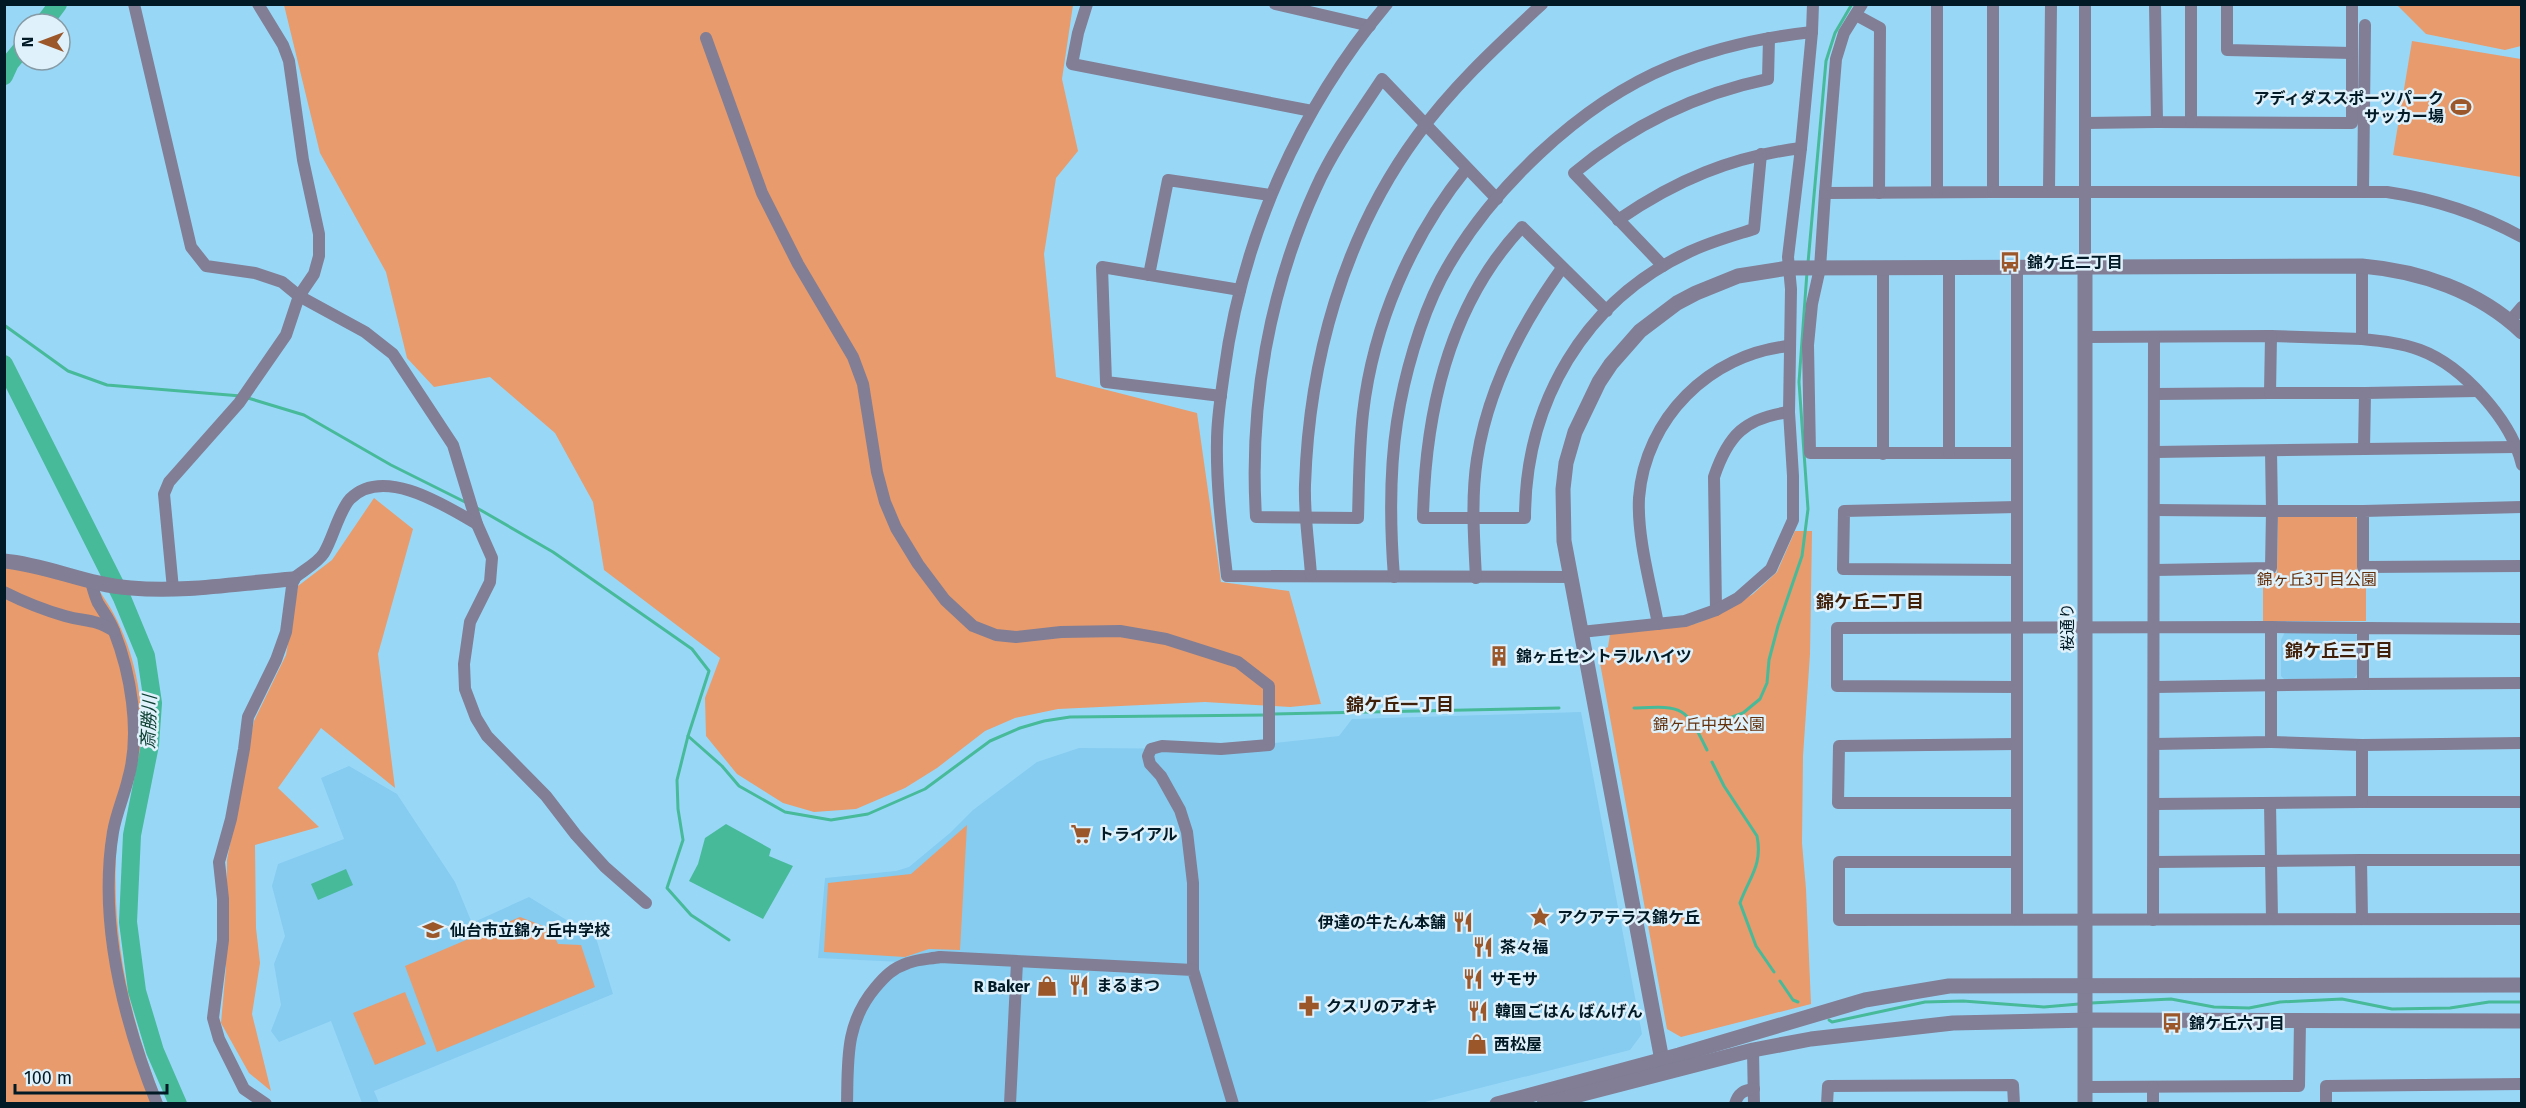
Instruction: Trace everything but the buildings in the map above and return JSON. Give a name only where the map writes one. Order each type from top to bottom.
[{"type":"street","points":[[134,4],[191,247],[206,266],[255,273],[282,282],[299,296],[365,332],[393,354],[453,445],[476,520],[492,558],[490,582],[470,622],[464,664],[465,688],[476,718],[487,736],[546,796],[576,835],[606,867],[646,903]]},
{"type":"street","points":[[173,589],[164,494],[169,482],[239,403],[286,335],[299,296],[314,274],[320,246],[303,159],[290,61],[258,4]]},
{"type":"street","points":[[1087,4],[1072,64],[1312,111]]},
{"type":"street","points":[[1275,4],[1370,26]]},
{"type":"street","points":[[1387,4],[1312,111],[1270,195],[1252,246],[1230,331],[1216,438],[1218,492],[1227,576],[1571,577]]},
{"type":"street","points":[[1311,575],[1305,487],[1309,418],[1328,323],[1350,260],[1378,198],[1395,167],[1426,123],[1542,4]]},
{"type":"street","points":[[1813,4],[1801,148],[1805,268],[1812,304],[1808,345],[1810,453],[2017,453]]},
{"type":"street","points":[[1937,192],[1938,4]]},
{"type":"street","points":[[1993,4],[1993,192]]},
{"type":"street","points":[[2049,190],[2050,4]]},
{"type":"street","points":[[2085,4],[2085,268]]},
{"type":"street","points":[[2155,4],[2157,122]]},
{"type":"street","points":[[2191,4],[2191,122]]},
{"type":"street","points":[[2227,4],[2227,50],[2352,53]]},
{"type":"street","points":[[2085,123],[2352,123],[2352,4]]},
{"type":"street","points":[[1581,632],[1685,621],[1716,610],[1738,598],[1771,569],[1793,520],[1789,412],[1791,289],[1805,268],[1825,193],[1836,60],[1844,33],[1859,10],[1880,28],[1879,193]]},
{"type":"street","points":[[2363,192],[2365,25]]},
{"type":"street","points":[[1394,577],[1390,510],[1391,468],[1397,422],[1410,362],[1440,281],[1474,227],[1521,173],[1571,128],[1622,92],[1670,66],[1769,38],[1812,32]]},
{"type":"street","points":[[706,38],[762,193],[798,264],[853,357],[863,384],[877,472],[885,502],[896,528],[918,564],[945,600],[973,626],[996,634],[1016,637],[1061,632],[1120,631],[1166,639],[1227,657],[1245,667],[1269,686],[1269,745],[1221,749],[1162,746],[1151,749],[1148,756],[1150,764],[1161,776],[1180,810],[1187,832],[1193,883],[1193,970],[1233,1104]]},
{"type":"street","points":[[1662,266],[1575,173],[1619,139],[1674,108],[1738,85],[1768,79],[1769,38]]},
{"type":"street","points":[[1467,168],[1416,247],[1398,284],[1379,336],[1363,411],[1358,518],[1256,517],[1255,425],[1262,369],[1275,302],[1316,188],[1347,132],[1382,79],[1497,199]]},
{"type":"street","points":[[1618,219],[1651,197],[1730,162],[1761,154],[1801,148]]},
{"type":"street","points":[[1607,311],[1522,227],[1494,262],[1467,306],[1448,358],[1427,437],[1423,518],[1525,518],[1527,471],[1533,441],[1544,405],[1576,345],[1632,287],[1662,266],[1707,244],[1754,229],[1761,154]]},
{"type":"street","points":[[1149,275],[1168,180],[1270,195]]},
{"type":"street","points":[[1825,193],[2049,190],[2387,192],[2441,202],[2493,222],[2522,237]]},
{"type":"street","points":[[2362,266],[2362,339]]},
{"type":"street","points":[[1663,1065],[1564,541],[1562,512],[1566,463],[1586,405],[1611,364],[1640,332],[1677,303],[1738,276],[1805,268],[2362,266],[2408,272],[2437,281],[2474,298],[2516,326],[2522,307]]},
{"type":"street","points":[[1221,396],[1106,382],[1102,267],[1240,290]]},
{"type":"street","points":[[1883,267],[1883,454]]},
{"type":"street","points":[[1949,267],[1949,453]]},
{"type":"street","points":[[2017,267],[2017,919]]},
{"type":"street","points":[[1476,578],[1473,519],[1477,459],[1496,387],[1523,326],[1562,268]]},
{"type":"street","name":"桜通り","points":[[2085,268],[2086,1017]]},
{"type":"street","points":[[2271,336],[2271,393]]},
{"type":"street","points":[[2085,337],[2271,336],[2362,339],[2393,343],[2422,351],[2450,367],[2477,391],[2497,414],[2516,447],[2522,465]]},
{"type":"street","points":[[2153,920],[2154,337]]},
{"type":"street","points":[[1658,624],[1639,512],[1644,470],[1656,437],[1681,399],[1713,372],[1743,357],[1772,348],[1789,346]]},
{"type":"street","points":[[2154,394],[2477,391]]},
{"type":"street","points":[[2364,449],[2365,393]]},
{"type":"street","points":[[1716,610],[1714,477],[1719,462],[1732,439],[1747,424],[1770,414],[1789,412]]},
{"type":"street","points":[[2155,452],[2516,447]]},
{"type":"street","points":[[2155,570],[2271,568],[2271,451]]},
{"type":"street","points":[[4,561],[30,564],[94,583],[131,588],[173,589],[292,579],[323,555],[350,499],[374,487],[400,488],[421,494],[476,520]]},
{"type":"street","points":[[2017,507],[1844,511],[1843,569],[2017,570]]},
{"type":"street","points":[[2155,510],[2363,511],[2522,507]]},
{"type":"street","points":[[2363,511],[2363,567],[2522,566]]},
{"type":"street","points":[[266,1104],[244,1089],[219,1039],[213,1018],[224,940],[224,899],[219,862],[231,819],[248,717],[276,660],[286,632],[292,579]]},
{"type":"street","points":[[94,583],[98,603],[115,632],[129,676],[134,735],[129,776],[114,830],[109,868],[112,933],[123,1001],[139,1059],[157,1104]]},
{"type":"street","points":[[4,592],[68,617],[99,622],[115,632]]},
{"type":"street","points":[[2271,627],[2271,742]]},
{"type":"street","points":[[2017,687],[1837,686],[1837,628],[2522,629]]},
{"type":"street","points":[[2363,628],[2363,684]]},
{"type":"street","points":[[2154,687],[2522,683]]},
{"type":"street","points":[[2154,744],[2522,743]]},
{"type":"street","points":[[2017,744],[1839,746],[1838,803],[2017,803]]},
{"type":"street","points":[[2362,745],[2362,802]]},
{"type":"street","points":[[2154,804],[2522,802]]},
{"type":"street","points":[[2270,803],[2271,919]]},
{"type":"street","points":[[2361,860],[2362,919]]},
{"type":"street","points":[[2154,862],[2522,860]]},
{"type":"street","points":[[2017,862],[1839,862],[1839,920],[2522,919]]},
{"type":"street","points":[[847,1104],[848,1052],[854,1022],[867,998],[888,972],[909,962],[940,957],[1017,963],[1193,970]]},
{"type":"street","points":[[1010,1104],[1017,963]]},
{"type":"street","points":[[1544,1104],[1865,1000],[1949,986],[2086,990],[2522,985]]},
{"type":"street","points":[[1497,1104],[1663,1065],[1810,1039],[1953,1023],[2086,1017],[2522,1021]]},
{"type":"street","points":[[2085,1104],[2086,1017]]},
{"type":"street","points":[[2085,1087],[2299,1086],[2300,1020]]},
{"type":"street","points":[[1753,1050],[1754,1104]]},
{"type":"street","points":[[2326,1104],[2326,1086],[2522,1084]]},
{"type":"street","points":[[1827,1104],[1828,1086],[2013,1085],[2014,1104]]},
{"type":"street","points":[[2153,1087],[2153,1104]]},
{"type":"street","points":[[1735,1104],[1743,1091],[1754,1089]]},
{"type":"shaded area","points":[[2285,632],[2350,632],[2357,635],[2358,673],[2354,678],[2284,679],[2281,676],[2281,640]]},
{"type":"shaded area","points":[[1581,712],[1642,1034],[1630,1050],[1421,1103],[847,1103],[854,1022],[902,962],[818,958],[825,878],[896,871],[909,867],[950,833],[973,810],[1037,762],[1079,748],[1221,749],[1339,736],[1352,719]]},
{"type":"shaded area","name":"仙台市立錦ヶ丘中学校","points":[[349,766],[397,794],[455,882],[472,923],[529,897],[596,938],[613,994],[374,1091],[379,1103],[362,1103],[331,1021],[279,1042],[271,1031],[281,1005],[274,964],[285,936],[272,886],[278,864],[344,839],[321,778]]},
{"type":"shaded area","points":[[726,824],[771,849],[769,856],[793,866],[763,919],[689,881],[698,864],[705,838]]},
{"type":"shaded area","points":[[346,869],[353,885],[318,900],[311,884]]},
{"type":"green space","points":[[284,5],[1073,5],[1062,79],[1078,151],[1056,178],[1044,254],[1056,377],[1197,413],[1221,582],[1289,591],[1321,704],[1290,707],[1205,702],[1058,709],[1015,718],[985,731],[937,768],[905,788],[856,809],[814,812],[783,803],[737,774],[706,736],[705,698],[720,658],[604,570],[593,502],[555,433],[490,377],[434,387],[407,358],[386,272],[320,153]]},
{"type":"green space","points":[[2397,5],[2521,5],[2521,46],[2505,50],[2426,34]]},
{"type":"green space","name":"アディダススポーツパーク サッカー場","points":[[2412,41],[2521,59],[2521,177],[2393,155]]},
{"type":"green space","points":[[374,498],[413,529],[378,654],[395,788],[321,728],[278,788],[319,827],[255,845],[256,928],[260,963],[252,1014],[271,1091],[249,1073],[221,1023],[226,967],[227,860],[254,721],[286,655],[298,586],[332,560]]},
{"type":"green space","name":"錦ヶ丘3丁目公園","points":[[2352,512],[2358,520],[2357,573],[2366,573],[2366,621],[2263,621],[2263,573],[2277,573],[2278,515]]},
{"type":"green space","name":"錦ヶ丘中央公園","points":[[1795,531],[1812,531],[1810,654],[1803,756],[1802,843],[1811,1004],[1681,1037],[1667,1029],[1598,652],[1608,647],[1610,634],[1698,623],[1734,606],[1753,594],[1777,572]]},
{"type":"green space","points":[[4,561],[58,572],[92,582],[115,617],[130,653],[139,692],[141,731],[139,758],[125,802],[118,837],[117,919],[133,1013],[163,1103],[5,1103]]},
{"type":"green space","points":[[967,825],[960,950],[929,949],[905,957],[824,952],[828,883],[911,874]]},
{"type":"green space","points":[[520,917],[551,929],[558,944],[581,945],[595,987],[437,1052],[405,966]]},
{"type":"green space","points":[[405,992],[426,1044],[375,1065],[353,1013]]},
{"type":"waterway","name":"斎勝川","points":[[52,12],[58,4]]},
{"type":"waterway","points":[[1808,263],[1826,61],[1835,33],[1852,4]]},
{"type":"waterway","name":"斎勝川","points":[[4,76],[12,61]]},
{"type":"waterway","points":[[1697,730],[1743,713],[1760,699],[1767,683],[1769,660],[1778,626],[1802,556],[1808,509],[1799,382],[1807,272]]},
{"type":"waterway","points":[[4,325],[68,371],[107,385],[241,396]]},
{"type":"waterway","name":"斎勝川","points":[[4,364],[122,598],[146,656],[153,703],[150,745],[132,835],[128,922],[137,991],[155,1051],[178,1104]]},
{"type":"waterway","points":[[248,398],[304,415],[391,465],[465,502]]},
{"type":"waterway","points":[[477,508],[553,552],[692,649],[709,671],[688,736],[722,766],[739,786],[785,812],[831,820],[868,814],[925,789],[990,741],[1044,721],[1070,717],[1266,715]]},
{"type":"waterway","points":[[1634,708],[1663,707],[1681,711],[1693,724],[1707,750]]},
{"type":"waterway","points":[[1273,714],[1559,708]]},
{"type":"waterway","points":[[688,736],[677,780],[678,809],[683,840],[667,888],[691,915],[729,940]]},
{"type":"waterway","points":[[1712,762],[1724,786],[1757,836],[1757,863],[1740,903],[1756,946],[1774,972]]},
{"type":"waterway","points":[[1780,981],[1793,1000],[1798,1002]]},
{"type":"waterway","points":[[2091,1003],[2171,999],[2214,1007],[2249,1008],[2280,1002],[2342,999],[2392,1009],[2450,1008],[2489,1002],[2522,1002]]},
{"type":"waterway","points":[[1829,1020],[1832,1022],[1925,1002],[1963,1001],[2044,1007],[2079,1004]]},
{"type":"place","name":"アディダススポーツパーク サッカー場","points":[[2461,107]]},
{"type":"place","name":"錦ケ丘二丁目","points":[[2010,262]]},
{"type":"place","name":"錦ヶ丘セントラルハイツ","points":[[1499,656]]},
{"type":"place","name":"トライアル","points":[[1081,834]]},
{"type":"place","name":"アクアテラス錦ケ丘","points":[[1540,917]]},
{"type":"place","name":"伊達の牛たん本舗","points":[[1463,922]]},
{"type":"place","name":"仙台市立錦ヶ丘中学校","points":[[433,930]]},
{"type":"place","name":"茶々福","points":[[1483,947]]},
{"type":"place","name":"サモサ","points":[[1473,979]]},
{"type":"place","name":"まるまつ","points":[[1079,985]]},
{"type":"place","name":"R Baker","points":[[1047,986]]},
{"type":"place","name":"クスリのアオキ","points":[[1309,1006]]},
{"type":"place","name":"韓国ごはん ばんげん","points":[[1478,1011]]},
{"type":"place","name":"錦ケ丘六丁目","points":[[2172,1023]]},
{"type":"place","name":"西松屋","points":[[1477,1044]]},
{"type":"district","name":"錦ケ丘二丁目","points":[[1870,602]]},
{"type":"district","name":"錦ケ丘三丁目","points":[[2339,651]]},
{"type":"district","name":"錦ケ丘一丁目","points":[[1400,705]]}]
